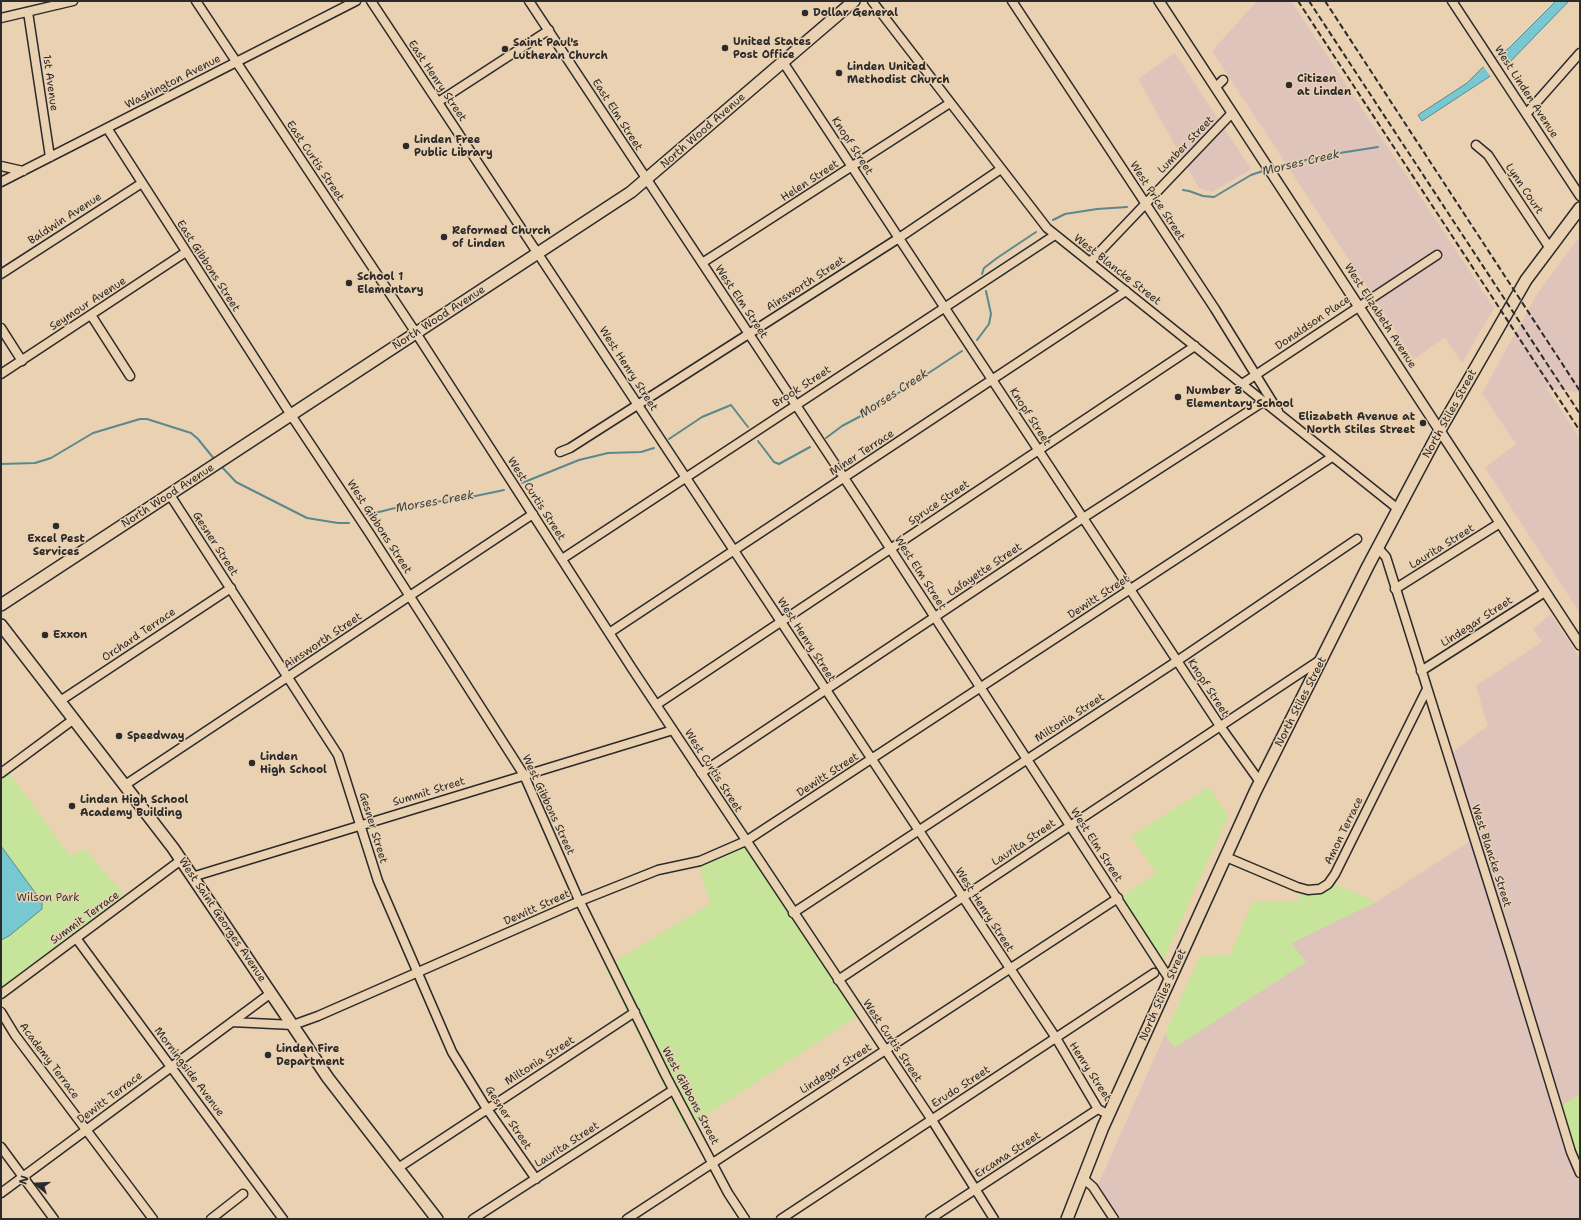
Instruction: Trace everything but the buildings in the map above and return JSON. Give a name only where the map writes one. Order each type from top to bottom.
[{"type":"main road","name":"North Wood Avenue","points":[[1,605],[213,467],[647,180],[854,1]]},
{"type":"main road","name":"North Stiles Street","points":[[1067,1219],[1084,1179],[1103,1127],[1260,782],[1322,658],[1440,430],[1531,272],[1580,208]]},
{"type":"main road","name":"West Saint Georges Avenue","points":[[1,625],[182,860],[328,1078],[437,1219]]},
{"type":"street","points":[[1,18],[73,1]]},
{"type":"street","name":"East Curtis Street","points":[[196,1],[416,333]]},
{"type":"street","name":"Washington Avenue","points":[[1,182],[356,1]]},
{"type":"street","name":"East Henry Street","points":[[371,1],[538,252]]},
{"type":"street","name":"East Elm Street","points":[[529,1],[647,180]]},
{"type":"street","name":"West Blancke Street","points":[[872,1],[1034,212],[1055,235],[1398,509]]},
{"type":"street","name":"West Price Street","points":[[1012,1],[1256,374],[1280,416]]},
{"type":"street","name":"West Elizabeth Avenue","points":[[1159,1],[1580,645]]},
{"type":"street","name":"West Linden Avenue","points":[[1452,1],[1527,113],[1580,196]]},
{"type":"street","name":"1st Avenue","points":[[28,12],[50,157]]},
{"type":"street","points":[[438,102],[549,30]]},
{"type":"street","points":[[1527,113],[1580,54]]},
{"type":"street","name":"Knopf Street","points":[[783,62],[1220,726],[1260,782]]},
{"type":"street","points":[[1216,87],[1223,80]]},
{"type":"street","name":"Helen Street","points":[[702,263],[950,103]]},
{"type":"street","name":"Lumber Street","points":[[1090,262],[1232,113]]},
{"type":"street","name":"East Gibbons Street","points":[[106,128],[291,415]]},
{"type":"street","name":"Lynn Court","points":[[1476,146],[1488,155],[1549,247]]},
{"type":"street","points":[[1,166],[23,171]]},
{"type":"street","name":"Ainsworth Street","points":[[560,452],[570,448],[899,238],[1001,169]]},
{"type":"street","name":"West Elm Street","points":[[647,180],[891,548],[1170,980]]},
{"type":"street","name":"Baldwin Avenue","points":[[1,274],[142,183]]},
{"type":"street","name":"Brook Street","points":[[562,559],[1055,235]]},
{"type":"street","name":"Seymour Avenue","points":[[1,374],[186,252]]},
{"type":"street","name":"West Henry Street","points":[[538,252],[871,760],[1056,1038]]},
{"type":"street","name":"Donaldson Place","points":[[1242,384],[1437,255]]},
{"type":"street","name":"Miner Terrace","points":[[609,633],[1126,291]]},
{"type":"street","points":[[91,315],[130,376]]},
{"type":"street","points":[[1,328],[22,361]]},
{"type":"street","name":"West Curtis Street","points":[[416,333],[609,633],[932,1120],[974,1190],[994,1219]]},
{"type":"street","name":"Spruce Street","points":[[656,705],[1195,346]]},
{"type":"street","name":"Lafayette Street","points":[[701,773],[1083,518],[1264,402]]},
{"type":"street","name":"West Gibbons Street","points":[[291,415],[410,596],[524,775],[580,901],[635,1012],[712,1163],[745,1219]]},
{"type":"street","name":"Dewitt Street","points":[[292,1025],[318,1016],[418,973],[580,901],[658,870],[700,861],[746,841],[1332,457]]},
{"type":"street","name":"Gesner Street","points":[[170,495],[338,755],[380,887],[452,1052],[488,1109],[536,1178]]},
{"type":"street","name":"Ainsworth Street","points":[[125,785],[533,514]]},
{"type":"street","name":"Laurita Street","points":[[1395,589],[1500,523]]},
{"type":"street","name":"Miltonia Street","points":[[793,912],[1177,661],[1357,539]]},
{"type":"street","name":"West Blancke Street","points":[[1378,548],[1386,557],[1511,955],[1570,1152],[1580,1173]]},
{"type":"street","name":"Orchard Terrace","points":[[60,701],[231,588]]},
{"type":"street","name":"Lindegar Street","points":[[1421,671],[1545,592]]},
{"type":"street","name":"Laurita Street","points":[[838,980],[1322,658]]},
{"type":"street","name":"Amon Terrace","points":[[1226,857],[1297,887],[1308,890],[1320,889],[1328,884],[1335,874],[1427,689]]},
{"type":"street","points":[[1,773],[74,719]]},
{"type":"street","name":"Summit Street","points":[[192,877],[673,730]]},
{"type":"street","name":"Summit Terrace","points":[[1,994],[182,860]]},
{"type":"street","name":"Lindegar Street","points":[[627,1219],[1118,898]]},
{"type":"street","name":"Morningside Avenue","points":[[76,938],[172,1066],[283,1219]]},
{"type":"street","name":"Erudo Street","points":[[781,1219],[1154,973]]},
{"type":"street","name":"Dewitt Terrace","points":[[1,1193],[271,993]]},
{"type":"street","name":"Academy Terrace","points":[[1,1012],[15,1035],[152,1219]]},
{"type":"street","name":"Miltonia Street","points":[[398,1168],[635,1012]]},
{"type":"street","points":[[232,1022],[292,1025]]},
{"type":"street","name":"Henry Street","points":[[1056,1038],[1098,1109],[1109,1115]]},
{"type":"street","name":"Laurita Street","points":[[473,1219],[674,1090]]},
{"type":"street","name":"Ercama Street","points":[[930,1219],[1098,1109]]},
{"type":"street","points":[[1,1147],[54,1219]]},
{"type":"street","points":[[1084,1179],[1093,1187],[1114,1219]]},
{"type":"street","points":[[211,1219],[243,1194]]},
{"type":"shaded area","points":[[1257,1],[1291,1],[1494,308],[1462,363],[1445,337],[1414,359],[1212,51]]},
{"type":"shaded area","points":[[1175,53],[1251,169],[1212,192],[1199,188],[1138,79]]},
{"type":"shaded area","points":[[1580,236],[1580,393],[1546,387],[1580,439],[1580,613],[1485,468],[1516,444],[1482,393],[1537,294]]},
{"type":"shaded area","points":[[1551,614],[1580,658],[1580,1094],[1560,1107],[1580,1165],[1580,1219],[1121,1219],[1098,1185],[1165,1034],[1175,1047],[1305,962],[1291,943],[1376,902],[1475,838],[1450,754],[1488,726],[1476,686],[1542,642],[1533,629]]},
{"type":"green space","name":"Wilson Park","points":[[7,770],[70,856],[85,849],[127,898],[1,992],[1,774]]},
{"type":"green space","points":[[1209,787],[1228,816],[1163,961],[1120,898],[1156,873],[1131,836]]},
{"type":"green space","points":[[749,839],[861,1014],[685,1129],[605,967],[710,904],[697,858]]},
{"type":"green space","points":[[1328,881],[1376,902],[1291,943],[1306,962],[1174,1048],[1165,1034],[1200,956],[1230,955],[1252,902],[1298,901],[1302,885]]},
{"type":"green space","points":[[1580,1094],[1580,1165],[1560,1107]]},
{"type":"water","points":[[1556,1],[1569,1],[1507,65],[1422,121],[1418,115],[1467,83],[1482,68],[1509,48]]},
{"type":"water","points":[[1,846],[42,902],[42,909],[9,936],[1,940]]},
{"type":"pier","points":[[1500,55],[1507,66],[1491,77],[1483,66]]},
{"type":"waterway","name":"Morses Creek","points":[[1272,168],[1327,155],[1378,147]]},
{"type":"waterway","name":"Morses Creek","points":[[1183,190],[1203,196],[1214,197],[1251,175],[1266,170]]},
{"type":"waterway","name":"Morses Creek","points":[[1053,220],[1065,214],[1097,209],[1127,207]]},
{"type":"waterway","name":"Morses Creek","points":[[982,274],[984,268],[1036,232]]},
{"type":"waterway","name":"Morses Creek","points":[[977,340],[989,324],[991,314],[986,291]]},
{"type":"waterway","name":"Morses Creek","points":[[826,438],[842,426],[874,409],[962,351]]},
{"type":"waterway","name":"Morses Creek","points":[[669,439],[702,417],[731,405],[748,427]]},
{"type":"waterway","name":"Morses Creek","points":[[1,464],[35,463],[51,458],[93,433],[140,419],[147,419],[191,433],[198,439],[215,460]]},
{"type":"waterway","name":"Morses Creek","points":[[758,441],[774,462],[779,464],[810,447]]},
{"type":"waterway","name":"Morses Creek","points":[[522,483],[579,460],[608,453],[641,452],[654,448]]},
{"type":"waterway","name":"Morses Creek","points":[[220,465],[236,482],[307,518],[338,523],[349,523]]},
{"type":"waterway","name":"Morses Creek","points":[[367,515],[403,506],[466,498],[504,490]]},
{"type":"railway","points":[[1298,1],[1580,431]]},
{"type":"railway","points":[[1309,1],[1580,414]]},
{"type":"railway","points":[[1325,1],[1580,391]]},
{"type":"place","name":"Dollar General","points":[[805,13]]},
{"type":"place","name":"United States Post Office","points":[[725,48]]},
{"type":"place","name":"Saint Paul's Lutheran Church","points":[[505,49]]},
{"type":"place","name":"Linden United Methodist Church","points":[[839,73]]},
{"type":"place","name":"Citizen at Linden","points":[[1289,85]]},
{"type":"place","name":"Linden Free Public Library","points":[[406,146]]},
{"type":"place","name":"Reformed Church of Linden","points":[[444,237]]},
{"type":"place","name":"School 1 Elementary","points":[[349,283]]},
{"type":"place","name":"Number 8 Elementary School","points":[[1178,397]]},
{"type":"place","name":"Elizabeth Avenue at North Stiles Street","points":[[1423,423]]},
{"type":"place","name":"Excel Pest Services","points":[[56,526]]},
{"type":"place","name":"Exxon","points":[[45,635]]},
{"type":"place","name":"Speedway","points":[[119,736]]},
{"type":"place","name":"Linden High School","points":[[252,763]]},
{"type":"place","name":"Linden High School Academy Building","points":[[72,806]]},
{"type":"place","name":"Linden Fire Department","points":[[268,1055]]}]
